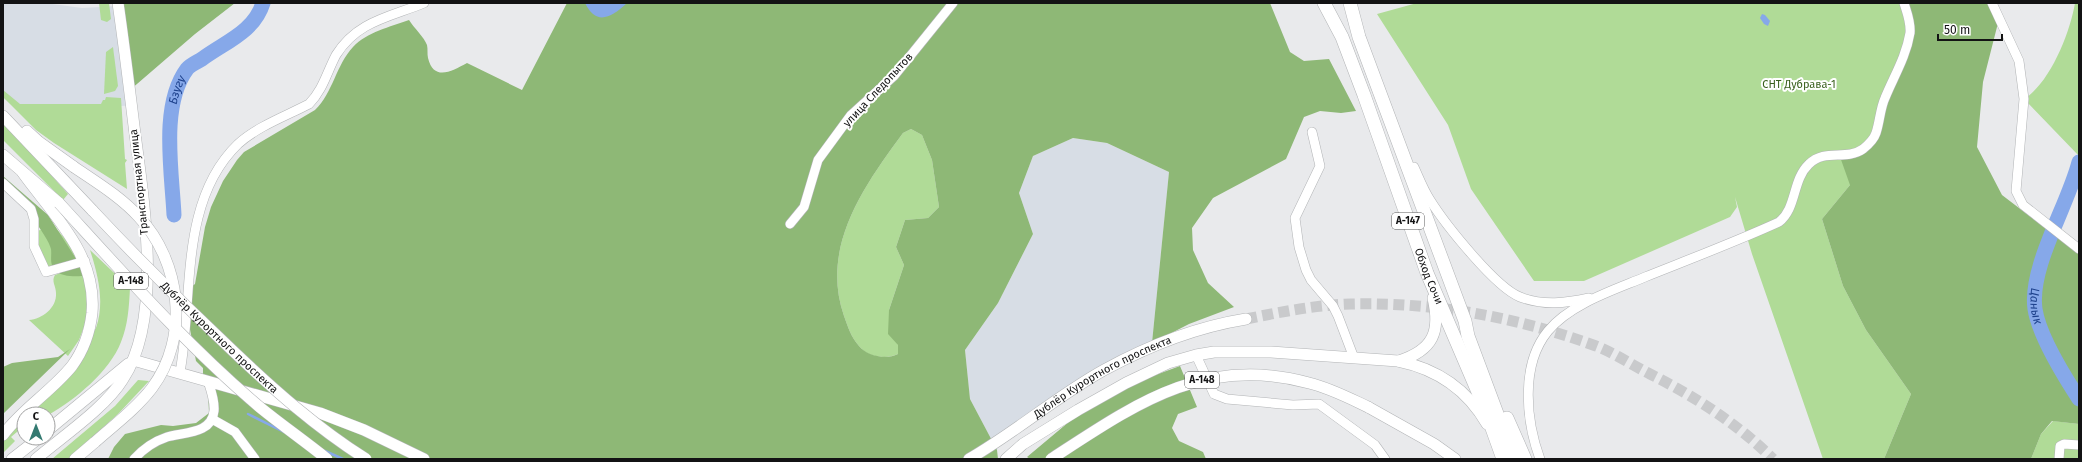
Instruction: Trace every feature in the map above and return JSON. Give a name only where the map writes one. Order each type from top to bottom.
[{"type":"highway","name":"Обход Сочи","points":[[1324,3],[1342,37],[1364,94],[1427,273],[1484,406],[1503,459]]},
{"type":"highway","name":"Обход Сочи","points":[[1350,3],[1359,37],[1391,127],[1465,321]]},
{"type":"highway","name":"А-147","points":[[1465,321],[1471,346],[1514,459]]},
{"type":"highway","name":"А-147","points":[[1465,321],[1479,349],[1525,459]]},
{"type":"main road","name":"Транспортная улица","points":[[36,459],[102,404],[123,379],[133,360],[140,339],[147,286],[144,204],[118,3]]},
{"type":"main road","points":[[3,112],[74,167],[126,204],[149,228],[158,242],[166,261],[177,299],[174,336],[162,371],[152,387],[136,406],[75,459]]},
{"type":"main road","name":"Дублёр Курортного проспекта","points":[[3,116],[154,276],[275,390],[340,443],[366,459]]},
{"type":"main road","name":"Дублёр Курортного проспекта","points":[[3,154],[58,204],[151,302],[206,357],[262,409],[327,459]]},
{"type":"main road","name":"А-148","points":[[4,434],[64,374],[78,356],[91,325],[93,304],[92,285],[85,261],[73,239],[23,173]]},
{"type":"main road","name":"А-147","points":[[1398,361],[1420,352],[1427,346],[1433,336],[1437,313],[1427,273]]},
{"type":"main road","name":"Дублёр Курортного проспекта","points":[[969,459],[1081,385],[1134,355],[1199,330],[1246,319]]},
{"type":"main road","points":[[1006,459],[1029,440],[1126,383],[1161,366],[1196,355],[1214,352],[1271,352],[1398,361]]},
{"type":"main road","points":[[56,424],[92,396],[133,360],[320,412],[364,430],[424,459]]},
{"type":"main road","name":"А-147","points":[[1398,361],[1431,371],[1449,380],[1481,413],[1495,438]]},
{"type":"main road","name":"А-148","points":[[1051,459],[1141,402],[1164,392],[1214,377],[1255,374],[1284,377],[1333,390],[1368,407],[1434,444],[1455,459]]},
{"type":"main road","points":[[12,459],[29,446]]},
{"type":"street","points":[[180,372],[184,350],[190,264],[196,231],[205,198],[221,165],[239,144],[254,132],[313,100],[321,89],[335,57],[353,34],[364,26],[424,3]]},
{"type":"street","name":"улица Следопытов","points":[[790,224],[804,207],[818,160],[851,115],[894,76],[953,3]]},
{"type":"street","points":[[1540,459],[1531,426],[1529,386],[1534,359],[1540,343],[1551,327],[1564,317],[1597,297],[1779,222],[1788,211],[1799,176],[1809,163],[1818,156],[1827,154],[1851,154],[1862,150],[1870,143],[1876,133],[1879,114],[1885,97],[1899,70],[1910,33],[1909,17],[1904,3]]},
{"type":"street","points":[[1992,3],[2016,53],[2024,99],[2016,191],[2019,200],[2079,249]]},
{"type":"street","name":"А-147","points":[[1391,127],[1403,142],[1425,191],[1435,208],[1482,265],[1504,287],[1521,297],[1545,303],[1555,304],[1597,297]]},
{"type":"street","points":[[1312,132],[1320,166],[1295,218],[1300,254],[1311,280],[1336,311],[1346,333],[1354,358]]},
{"type":"street","points":[[3,183],[31,209],[34,219],[34,246],[46,272],[85,261]]},
{"type":"street","points":[[1196,355],[1214,394],[1227,399],[1293,405],[1319,404],[1375,445],[1385,459]]},
{"type":"street","points":[[134,459],[150,446],[167,437],[201,429],[212,419],[214,408],[208,381]]},
{"type":"street","points":[[212,419],[235,432],[255,459]]},
{"type":"street","points":[[2059,459],[2060,446],[2064,444],[2079,445]]},
{"type":"shaded area","points":[[3,3],[45,3],[82,8],[118,6],[135,105],[22,113],[3,98]]},
{"type":"shaded area","points":[[1073,138],[1107,143],[1169,172],[1152,343],[999,440],[997,450],[970,399],[965,350],[998,303],[1033,234],[1019,193],[1033,156]]},
{"type":"green space","points":[[99,3],[109,3],[111,19],[107,22],[101,20]]},
{"type":"green space","points":[[109,3],[235,3],[195,34],[130,90],[118,6]]},
{"type":"green space","points":[[567,3],[1270,3],[1290,52],[1304,61],[1329,59],[1356,111],[1341,113],[1320,111],[1304,117],[1286,159],[1213,198],[1192,228],[1193,250],[1208,283],[1234,307],[1189,324],[1152,343],[1169,172],[1107,143],[1073,138],[1033,156],[1019,193],[1033,234],[998,303],[965,350],[970,399],[997,450],[998,459],[108,459],[114,447],[125,434],[161,425],[173,426],[196,423],[209,413],[208,390],[203,381],[203,368],[196,361],[189,324],[191,287],[195,284],[205,227],[211,207],[223,181],[244,152],[315,110],[326,96],[342,62],[353,47],[365,37],[379,30],[409,20],[426,42],[428,58],[435,70],[439,72],[450,71],[467,63],[522,90]],"holes":[[[911,129],[922,135],[932,160],[939,207],[928,218],[905,220],[896,247],[904,265],[889,310],[888,334],[898,345],[898,354],[888,357],[872,355],[856,343],[848,328],[844,316],[838,290],[838,266],[842,242],[850,218],[861,196],[888,153],[903,133]]]},
{"type":"green space","name":"СНТ Дубрава-1","points":[[1417,3],[1904,3],[1910,24],[1879,114],[1850,185],[1822,219],[1843,286],[1866,330],[1911,394],[1884,459],[1823,459],[1752,254],[1735,197],[1737,207],[1730,217],[1584,281],[1534,281],[1471,189],[1448,125],[1377,14]]},
{"type":"green space","points":[[1904,3],[1992,3],[1999,19],[1983,82],[1977,147],[2002,195],[2079,254],[2079,424],[2052,421],[2041,434],[2031,459],[1884,459],[1911,394],[1866,330],[1843,286],[1822,219],[1850,185],[1839,154],[1870,143],[1910,33]]},
{"type":"green space","points":[[2075,3],[2079,3],[2079,156],[2024,99],[2033,92],[2050,70],[2064,42]]},
{"type":"green space","points":[[113,47],[118,86],[115,91],[104,94],[106,52]]},
{"type":"green space","points":[[3,90],[20,104],[101,104],[106,97],[121,98],[125,159],[127,160],[125,163],[127,189],[36,130],[3,97]]},
{"type":"green space","points":[[3,121],[68,194],[63,200],[3,140]]},
{"type":"green space","points":[[911,129],[922,135],[932,160],[939,207],[928,218],[905,220],[896,247],[904,265],[889,310],[898,345],[898,354],[882,357],[872,355],[862,350],[850,332],[844,316],[838,290],[838,266],[842,242],[850,218],[861,196],[888,153],[903,133]]},
{"type":"green space","points":[[3,176],[48,215],[87,276],[66,275],[58,273],[53,268],[49,243],[15,196],[3,185]]},
{"type":"green space","points":[[52,224],[68,242],[78,258],[49,268],[37,243],[38,231]]},
{"type":"green space","points":[[90,250],[130,288],[127,322],[116,353],[100,374],[69,402],[56,410],[56,406],[33,406],[96,328],[99,318],[100,298],[96,269]]},
{"type":"green space","points":[[78,267],[88,280],[87,319],[79,340],[68,356],[29,320],[44,315],[54,303],[56,298],[54,281],[55,275]]},
{"type":"green space","points":[[70,349],[3,414],[3,367],[12,363],[58,357]]},
{"type":"green space","points":[[1180,366],[1197,407],[1178,414],[1172,428],[1179,441],[1203,452],[1206,459],[1030,459],[1027,457],[1101,395]]},
{"type":"green space","points":[[138,380],[149,381],[118,414],[68,459],[52,459],[115,406]]},
{"type":"green space","points":[[2053,421],[2079,424],[2079,459],[2031,459],[2041,434]]},
{"type":"green space","points":[[16,426],[16,433],[11,437],[15,441],[3,453],[3,441]]},
{"type":"water","points":[[585,3],[627,3],[610,16],[599,17],[594,15],[589,10]]},
{"type":"water","points":[[1762,14],[1765,15],[1770,21],[1768,26],[1764,24],[1760,18]]},
{"type":"waterway","name":"Бзугу","points":[[174,215],[170,159],[170,120],[173,101],[179,84],[190,66],[238,36],[246,29],[259,13],[263,3]]},
{"type":"waterway","name":"Цанык","points":[[2079,162],[2074,179],[2043,255],[2035,292],[2035,309],[2041,331],[2060,368],[2079,399]]},
{"type":"waterway","points":[[248,414],[284,432]]},
{"type":"waterway","points":[[325,451],[343,459]]},
{"type":"tunnel","points":[[1246,319],[1311,307],[1351,304],[1414,306],[1475,313],[1506,319],[1566,336],[1603,349],[1699,401],[1745,434],[1773,459]]}]
